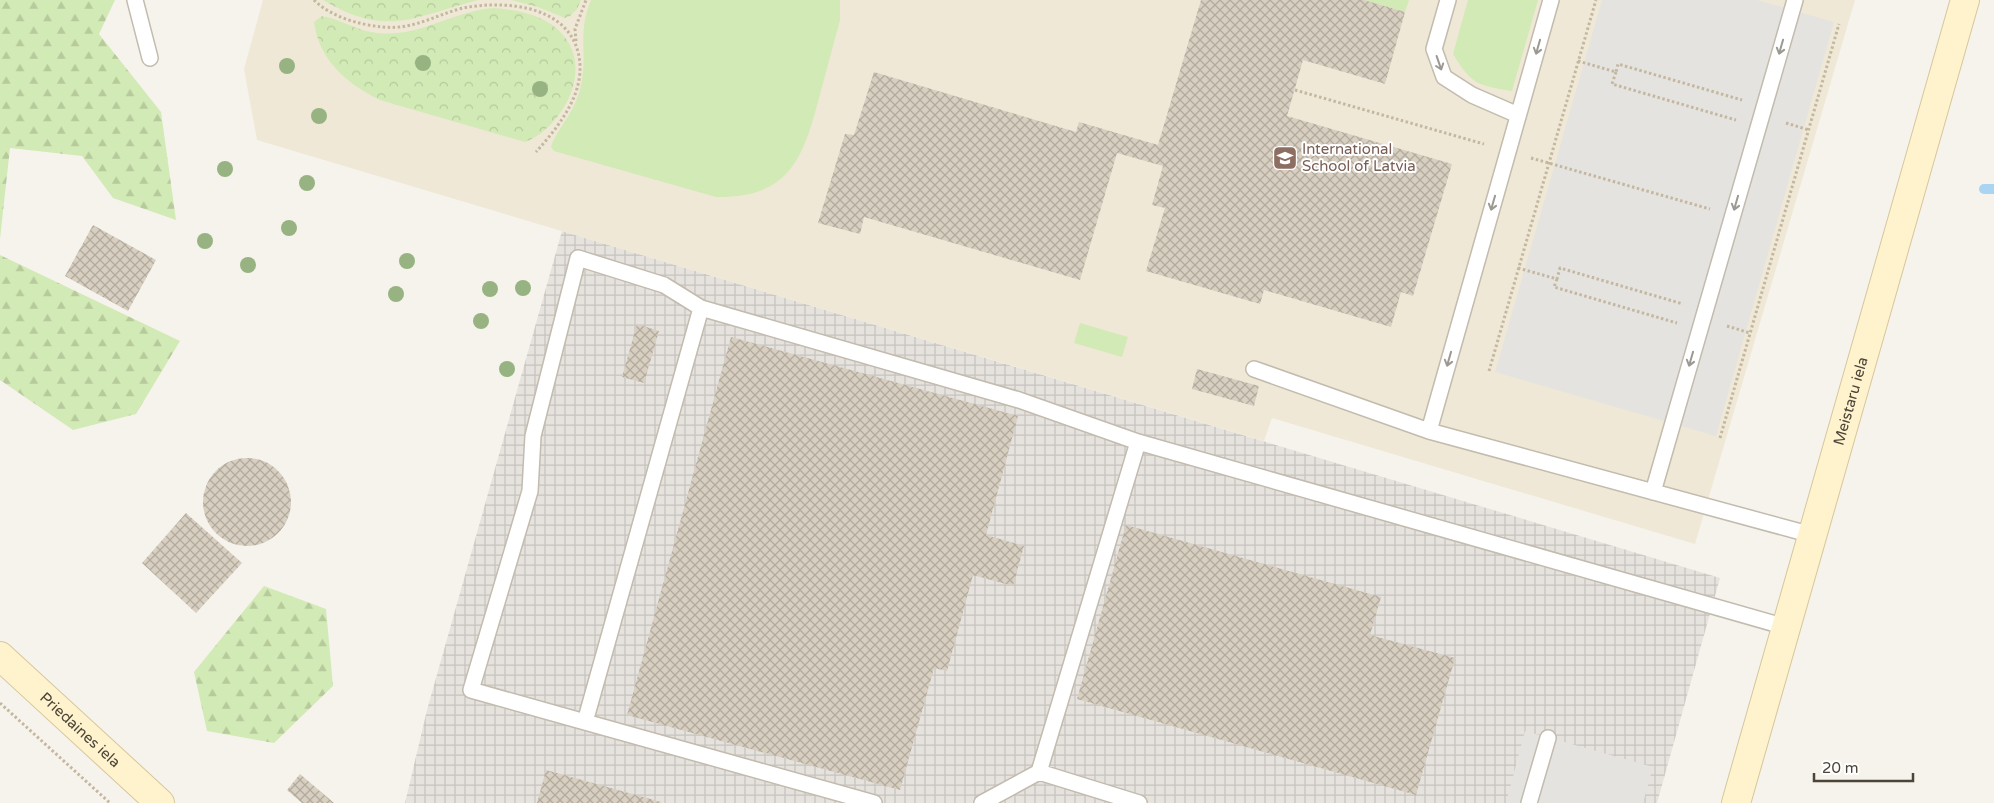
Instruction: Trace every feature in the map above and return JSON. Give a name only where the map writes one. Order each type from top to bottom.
[{"type":"street","name":"Meistaru iela","points":[[1736,803],[1964,0]]},
{"type":"street","name":"Priedaines iela","points":[[0,656],[160,803]]},
{"type":"lane","points":[[136,0],[150,58]]},
{"type":"lane","points":[[1448,0],[1434,49],[1444,77],[1472,95],[1518,115]]},
{"type":"lane","points":[[1429,431],[1551,0]]},
{"type":"lane","points":[[1653,492],[1795,0]]},
{"type":"lane","points":[[874,803],[471,690],[530,491],[533,436],[578,258],[664,284],[701,308],[1019,400],[1138,442],[1786,627]]},
{"type":"lane","points":[[585,722],[701,308]]},
{"type":"lane","points":[[1254,370],[1429,431],[1812,535]]},
{"type":"lane","points":[[982,803],[1038,772],[1138,442]]},
{"type":"lane","points":[[1528,803],[1548,738]]},
{"type":"lane","points":[[1038,772],[1140,803]]},
{"type":"path","points":[[314,0],[321,7],[344,17],[360,23],[384,28],[410,26],[430,21],[464,8],[503,3],[528,8],[563,23],[574,38],[577,46]]},
{"type":"path","points":[[536,152],[555,131],[576,95],[580,75],[575,28],[586,0]]},
{"type":"path","points":[[1489,371],[1596,0]]},
{"type":"path","points":[[1720,438],[1840,24]]},
{"type":"path","points":[[1578,61],[1616,72]]},
{"type":"path","points":[[1618,64],[1746,101],[1744,111],[1741,121],[1612,84],[1618,64]]},
{"type":"path","points":[[1744,111],[1809,130]]},
{"type":"path","points":[[1518,268],[1557,279]]},
{"type":"path","points":[[1560,268],[1688,305],[1685,315],[1682,324],[1554,287],[1560,268]]},
{"type":"path","points":[[1685,315],[1750,333]]},
{"type":"path","points":[[0,703],[110,803]]},
{"type":"shaded area","points":[[263,0],[1855,0],[1695,544],[1272,418],[1264,441],[257,140],[244,69]]},
{"type":"shaded area","points":[[1602,0],[1757,0],[1834,22],[1716,436],[1495,372]]},
{"type":"shaded area","points":[[562,231],[1720,578],[1657,803],[405,803],[427,710]]},
{"type":"shaded area","points":[[1525,731],[1653,767],[1643,803],[1506,803]]},
{"type":"green space","points":[[0,0],[115,0],[99,34],[161,112],[176,220],[113,198],[82,156],[10,148],[0,239]]},
{"type":"green space","points":[[323,0],[478,0],[400,21],[383,21],[345,12]]},
{"type":"green space","points":[[511,0],[581,0],[577,9],[565,18],[538,7]]},
{"type":"green space","points":[[591,0],[840,0],[840,20],[813,120],[799,156],[789,171],[761,191],[741,196],[716,197],[554,151],[551,147],[553,141],[573,107],[581,85],[584,63],[585,23]]},
{"type":"green space","points":[[1364,0],[1409,0],[1405,12]]},
{"type":"green space","points":[[1468,0],[1538,0],[1512,91],[1476,82],[1465,72],[1453,54]]},
{"type":"green space","points":[[493,8],[522,12],[540,18],[556,28],[572,49],[575,65],[574,81],[570,96],[551,124],[539,135],[525,142],[380,100],[368,94],[346,78],[328,59],[317,36],[314,22],[322,16],[370,32],[407,32],[478,10]]},
{"type":"green space","points":[[0,255],[180,341],[136,414],[73,430],[0,380]]},
{"type":"green space","points":[[1080,323],[1128,337],[1122,357],[1074,343]]},
{"type":"green space","points":[[264,586],[326,609],[333,686],[274,743],[207,731],[194,672]]},
{"type":"building","name":"International School of Latvia","points":[[1201,0],[1364,0],[1405,12],[1385,84],[1303,60],[1287,116],[1452,164],[1413,296],[1401,292],[1391,327],[1264,290],[1260,304],[1146,271],[1165,208],[1152,205],[1163,166],[1117,153],[1080,280],[864,217],[860,234],[818,223],[845,134],[854,135],[874,72],[1076,132],[1079,122],[1158,145]]},
{"type":"building","points":[[93,225],[156,260],[128,311],[65,276]]},
{"type":"building","points":[[637,324],[659,331],[644,383],[622,377]]},
{"type":"building","points":[[731,337],[1018,416],[986,535],[1024,546],[1013,586],[973,575],[947,671],[934,668],[900,790],[627,715]]},
{"type":"building","points":[[1197,369],[1259,386],[1254,406],[1192,389]]},
{"type":"building","points":[[247,458],[264,461],[278,471],[288,485],[291,502],[288,519],[278,533],[264,543],[247,546],[230,543],[216,533],[206,519],[203,502],[206,485],[216,471],[230,461]]},
{"type":"building","points":[[186,513],[242,563],[196,613],[142,563]]},
{"type":"building","points":[[1126,525],[1381,597],[1370,635],[1455,658],[1416,795],[1077,699]]},
{"type":"building","points":[[546,770],[661,802],[661,803],[537,803]]},
{"type":"building","points":[[300,774],[334,803],[302,803],[287,790]]},
{"type":"waterway","points":[[1984,189],[1994,189]]},
{"type":"place","name":"International School of Latvia","points":[[1285,158]]}]
